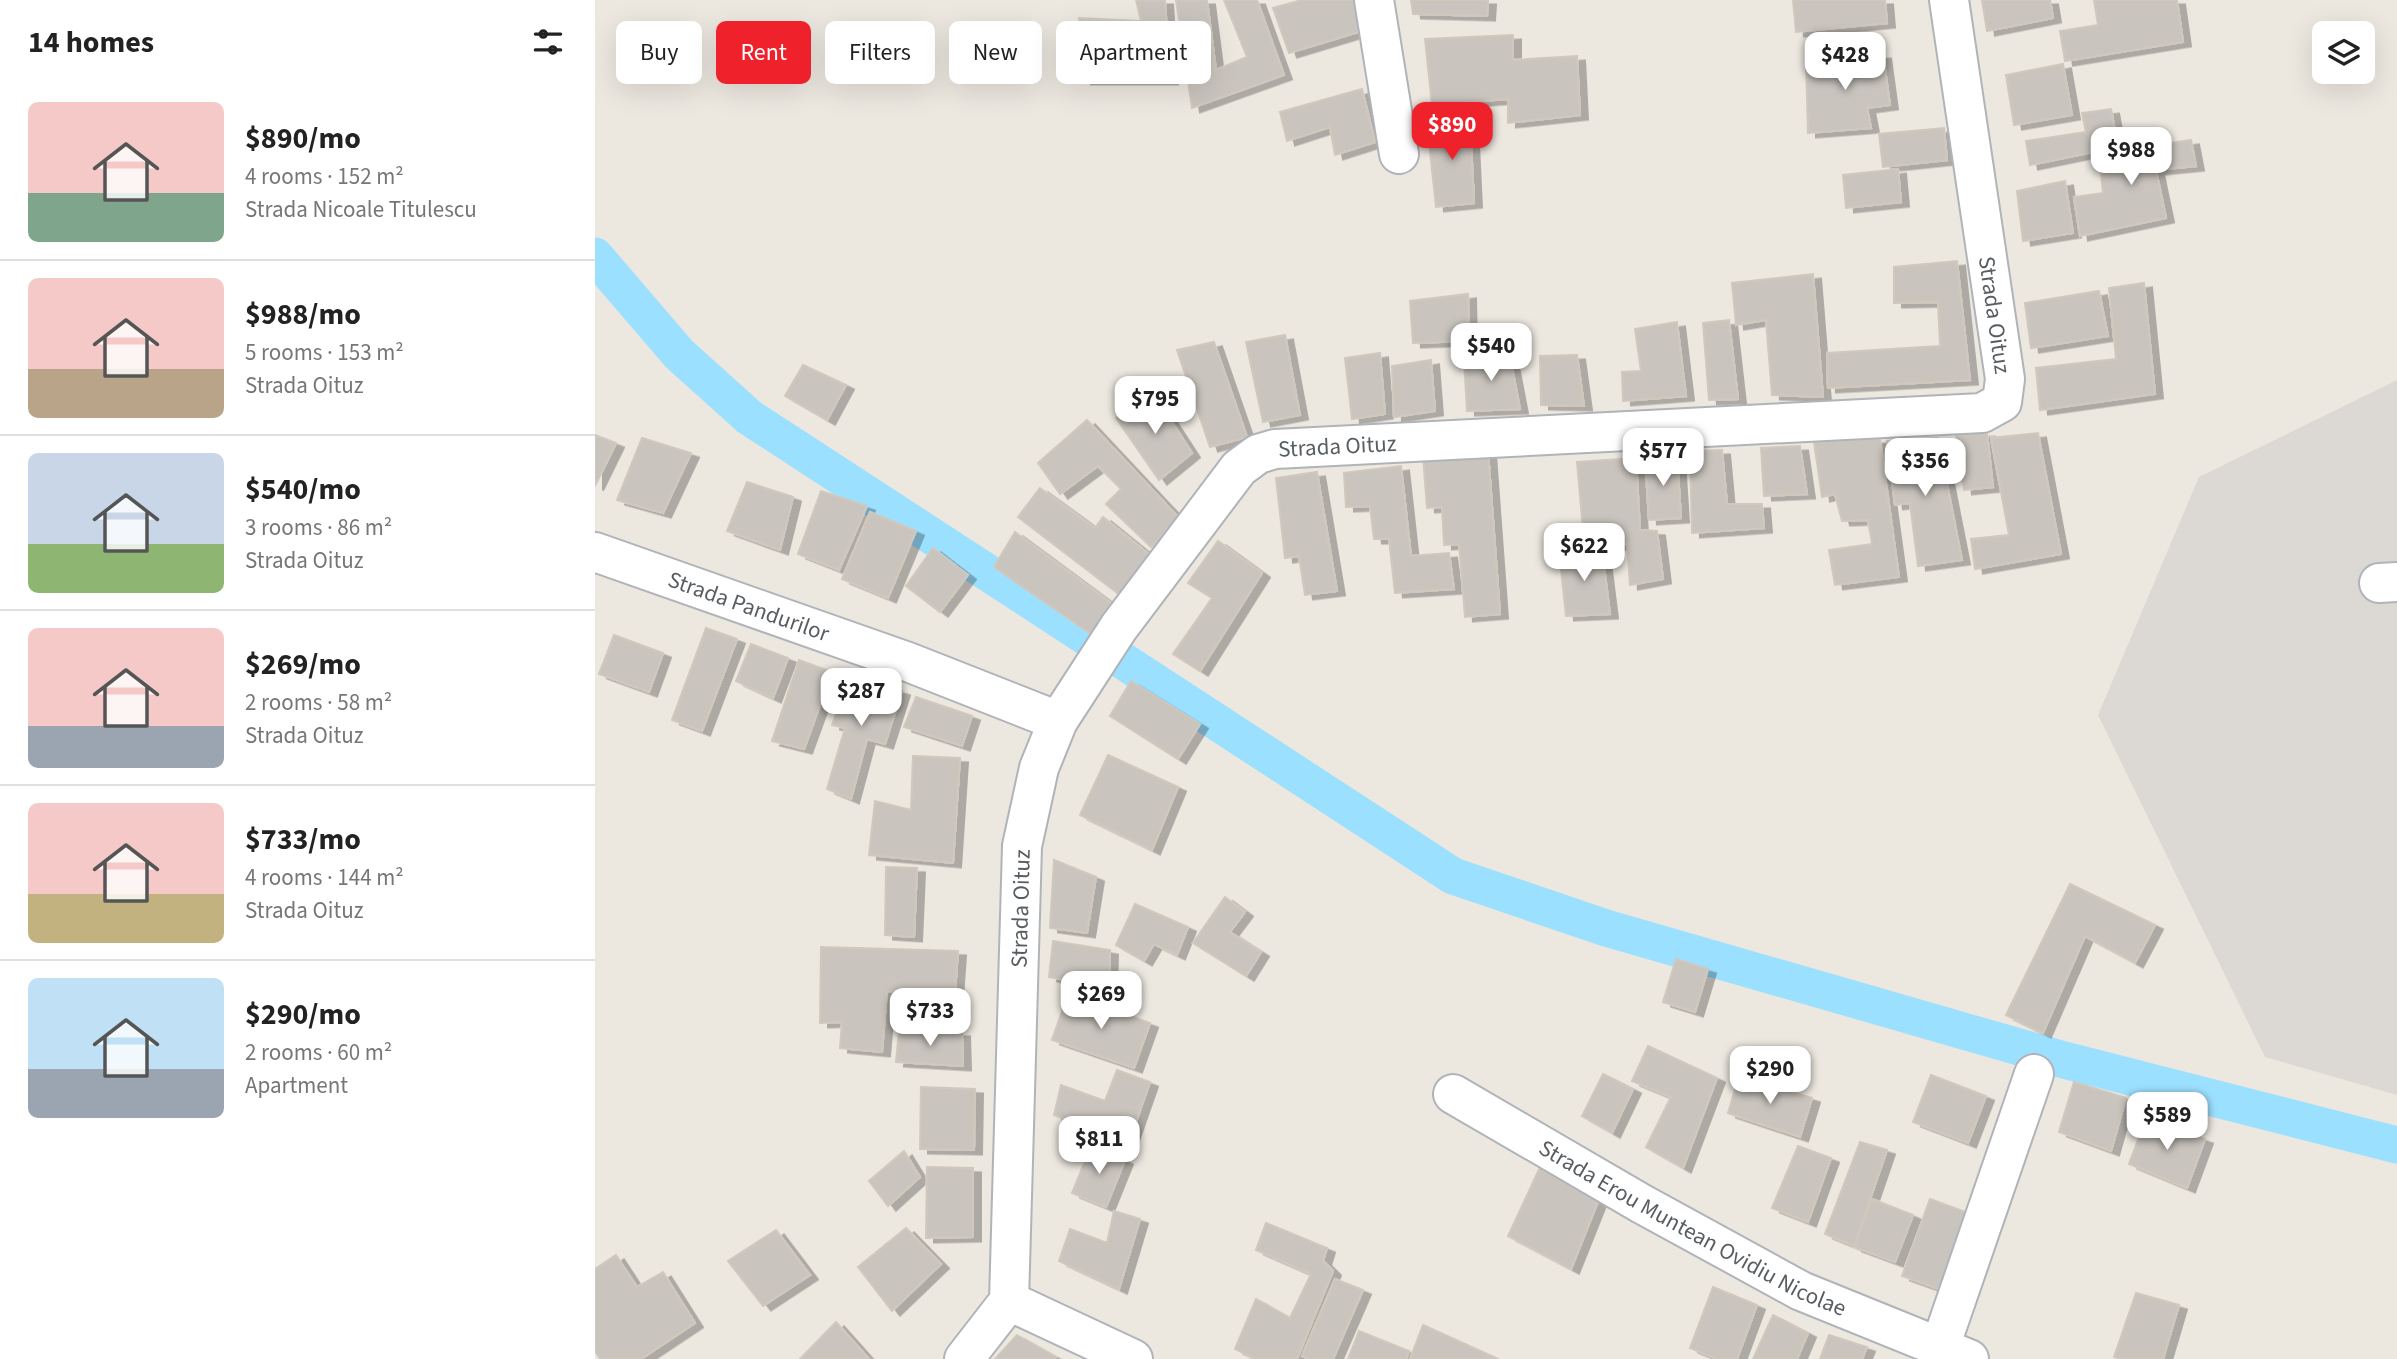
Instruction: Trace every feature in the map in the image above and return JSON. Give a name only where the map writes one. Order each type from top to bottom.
[{"type":"street","points":[[1374,0],[1399,154]]},
{"type":"street","name":"Strada Oituz","points":[[1009,1301],[1023,846],[1039,768],[1058,721],[1119,627],[1240,468],[1258,454],[1275,449],[1982,413],[2002,402],[2005,379],[1949,0]]},
{"type":"street","name":"Strada Pandurilor","points":[[595,552],[908,662],[1058,721]]},
{"type":"street","name":"Strada Erou Muntean Ovidiu Nicolae","points":[[1453,1094],[1642,1204],[1801,1291],[1954,1353],[2034,1074]]},
{"type":"street","points":[[964,1359],[1009,1301],[1133,1359]]},
{"type":"shaded area","points":[[2397,380],[2397,1095],[2265,1057],[2098,715],[2199,477]]},
{"type":"building","points":[[1136,0],[1165,0],[1166,21],[1141,21]]},
{"type":"building","points":[[1176,0],[1207,0],[1210,21],[1179,21]]},
{"type":"building","points":[[1224,0],[1257,0],[1284,75],[1192,108],[1188,84],[1211,84],[1211,31],[1216,70],[1247,57]]},
{"type":"building","points":[[1302,0],[1361,0],[1365,30],[1289,53],[1273,8]]},
{"type":"building","points":[[1411,0],[1488,0],[1487,16],[1413,14]]},
{"type":"building","points":[[1793,0],[1885,0],[1887,23],[1796,32]]},
{"type":"building","points":[[1982,0],[2050,0],[2053,18],[1987,31]]},
{"type":"building","points":[[2094,0],[2177,0],[2183,42],[2065,61],[2060,31],[2098,25]]},
{"type":"building","points":[[1079,18],[1141,21],[1079,21]]},
{"type":"building","points":[[1513,35],[1513,60],[1577,56],[1580,115],[1508,123],[1508,99],[1432,105],[1425,39]]},
{"type":"building","points":[[1883,54],[1890,105],[1867,108],[1871,128],[1808,133],[1806,61]]},
{"type":"building","points":[[2063,64],[2072,115],[2014,125],[2006,75]]},
{"type":"building","points":[[1362,89],[1375,142],[1335,155],[1330,127],[1287,141],[1280,112]]},
{"type":"building","points":[[2111,109],[2118,147],[2030,165],[2026,141],[2086,132],[2082,113]]},
{"type":"building","points":[[1470,120],[1474,203],[1436,207],[1427,123]]},
{"type":"building","points":[[1944,128],[1947,160],[1883,167],[1879,134]]},
{"type":"building","points":[[2191,140],[2196,166],[2156,170],[2166,218],[2080,236],[2074,197],[2103,193],[2099,154]]},
{"type":"building","points":[[1898,169],[1901,202],[1846,208],[1843,175]]},
{"type":"building","points":[[2065,181],[2073,233],[2023,241],[2017,191]]},
{"type":"building","points":[[1957,261],[1970,380],[1828,388],[1827,353],[1940,346],[1938,302],[1894,303],[1894,267]]},
{"type":"building","points":[[1813,274],[1823,397],[1772,395],[1766,320],[1736,325],[1732,283]]},
{"type":"building","points":[[2144,283],[2155,394],[2040,410],[2036,368],[2116,359],[2109,288]]},
{"type":"building","points":[[2099,291],[2108,336],[2031,348],[2025,303]]},
{"type":"building","points":[[1468,294],[1469,341],[1413,343],[1410,301]]},
{"type":"building","points":[[1729,320],[1738,399],[1709,400],[1703,323]]},
{"type":"building","points":[[1677,322],[1686,396],[1623,401],[1622,372],[1641,371],[1635,329]]},
{"type":"building","points":[[1285,335],[1300,415],[1263,422],[1246,342]]},
{"type":"building","points":[[1214,342],[1247,437],[1210,447],[1177,350]]},
{"type":"building","points":[[1509,352],[1520,409],[1467,411],[1464,359]]},
{"type":"building","points":[[1380,353],[1385,414],[1352,419],[1345,358]]},
{"type":"building","points":[[1577,355],[1584,406],[1541,405],[1540,356]]},
{"type":"building","points":[[1431,360],[1435,411],[1394,417],[1392,366]]},
{"type":"building","points":[[803,365],[846,385],[827,420],[785,396]]},
{"type":"building","points":[[1153,393],[1192,453],[1159,480],[1116,418]]},
{"type":"building","points":[[1087,420],[1179,518],[1151,547],[1106,504],[1121,489],[1098,466],[1060,494],[1038,463]]},
{"type":"building","points":[[1987,432],[1993,487],[1964,490],[1956,435]]},
{"type":"building","points":[[2038,433],[2061,554],[1975,569],[1971,539],[2009,535],[1991,438]]},
{"type":"building","points":[[595,435],[616,443],[595,486]]},
{"type":"building","points":[[642,438],[691,453],[663,513],[617,500]]},
{"type":"building","points":[[1938,438],[1962,560],[1918,566],[1910,503],[1895,505],[1887,441]]},
{"type":"building","points":[[1880,439],[1899,577],[1835,585],[1829,550],[1872,544],[1868,520],[1842,521],[1835,494],[1822,497],[1814,442]]},
{"type":"building","points":[[1800,446],[1807,494],[1764,496],[1761,448]]},
{"type":"building","points":[[1722,450],[1727,504],[1762,504],[1764,528],[1692,533],[1690,451]]},
{"type":"building","points":[[1488,451],[1500,614],[1465,617],[1459,544],[1444,545],[1442,507],[1427,508],[1423,456]]},
{"type":"building","points":[[1677,456],[1681,518],[1649,520],[1645,457]]},
{"type":"building","points":[[1636,458],[1640,530],[1657,531],[1663,579],[1630,585],[1627,544],[1613,546],[1611,526],[1583,529],[1577,462]]},
{"type":"building","points":[[1401,466],[1411,556],[1449,553],[1454,589],[1395,593],[1389,539],[1374,539],[1370,506],[1346,507],[1344,473]]},
{"type":"building","points":[[1317,472],[1337,591],[1305,595],[1299,556],[1285,558],[1276,478]]},
{"type":"building","points":[[747,482],[793,497],[780,550],[727,531]]},
{"type":"building","points":[[1040,488],[1095,528],[1103,517],[1150,555],[1120,595],[1018,517]]},
{"type":"building","points":[[821,491],[867,506],[839,570],[798,554]]},
{"type":"building","points":[[870,512],[916,531],[888,598],[842,579]]},
{"type":"building","points":[[1015,532],[1115,606],[1094,636],[994,567]]},
{"type":"building","points":[[1218,541],[1262,573],[1200,671],[1173,654],[1212,598],[1188,583]]},
{"type":"building","points":[[933,548],[968,575],[940,612],[906,586]]},
{"type":"building","points":[[1602,550],[1610,614],[1566,616],[1559,551]]},
{"type":"building","points":[[706,628],[737,639],[702,731],[672,720]]},
{"type":"building","points":[[614,635],[663,653],[649,692],[599,674]]},
{"type":"building","points":[[751,644],[788,658],[773,698],[736,681]]},
{"type":"building","points":[[799,660],[832,672],[804,749],[772,741]]},
{"type":"building","points":[[850,675],[902,691],[885,744],[867,739],[851,799],[827,789],[845,728],[832,725]]},
{"type":"building","points":[[1131,681],[1200,724],[1178,759],[1110,716]]},
{"type":"building","points":[[916,697],[972,716],[962,746],[904,727]]},
{"type":"building","points":[[1108,755],[1178,787],[1152,850],[1080,815]]},
{"type":"building","points":[[913,756],[960,758],[953,863],[869,855],[875,801],[911,810]]},
{"type":"building","points":[[1054,860],[1096,877],[1087,933],[1050,928]]},
{"type":"building","points":[[886,867],[917,868],[914,937],[885,935]]},
{"type":"building","points":[[2070,884],[2155,925],[2135,963],[2085,936],[2043,1033],[2006,1015]]},
{"type":"building","points":[[1225,897],[1245,912],[1230,932],[1261,952],[1246,976],[1193,943]]},
{"type":"building","points":[[1135,904],[1188,927],[1177,955],[1154,944],[1144,961],[1116,945]]},
{"type":"building","points":[[1053,941],[1110,950],[1109,988],[1049,977]]},
{"type":"building","points":[[821,947],[958,951],[955,993],[887,991],[882,1052],[840,1048],[842,1022],[820,1023]]},
{"type":"building","points":[[1676,959],[1708,969],[1695,1012],[1663,1002]]},
{"type":"building","points":[[1068,994],[1150,1023],[1134,1068],[1052,1040]]},
{"type":"building","points":[[899,1030],[962,1032],[963,1066],[896,1062]]},
{"type":"building","points":[[1648,1046],[1717,1078],[1683,1168],[1646,1147],[1671,1097],[1632,1081]]},
{"type":"building","points":[[1117,1070],[1150,1082],[1128,1145],[1054,1115],[1061,1085],[1105,1101]]},
{"type":"building","points":[[1603,1074],[1633,1089],[1612,1133],[1582,1116]]},
{"type":"building","points":[[1931,1075],[1986,1096],[1968,1143],[1913,1122]]},
{"type":"building","points":[[1739,1076],[1812,1098],[1800,1137],[1728,1113]]},
{"type":"building","points":[[2074,1082],[2126,1098],[2111,1151],[2059,1132]]},
{"type":"building","points":[[921,1087],[975,1089],[974,1150],[920,1149]]},
{"type":"building","points":[[2146,1118],[2205,1139],[2187,1188],[2129,1164]]},
{"type":"building","points":[[1860,1142],[1887,1150],[1854,1246],[1825,1234]]},
{"type":"building","points":[[1091,1146],[1125,1160],[1106,1207],[1072,1193]]},
{"type":"building","points":[[1798,1146],[1831,1158],[1808,1222],[1772,1208]]},
{"type":"building","points":[[904,1151],[920,1177],[888,1206],[869,1181]]},
{"type":"building","points":[[1542,1163],[1601,1194],[1571,1269],[1508,1236]]},
{"type":"building","points":[[927,1167],[973,1168],[973,1237],[926,1238]]},
{"type":"building","points":[[1872,1199],[1913,1215],[1895,1262],[1854,1247]]},
{"type":"building","points":[[1930,1199],[1971,1214],[1944,1291],[1902,1276]]},
{"type":"building","points":[[1114,1211],[1140,1219],[1119,1289],[1059,1261],[1070,1229],[1107,1243]]},
{"type":"building","points":[[1266,1223],[1327,1248],[1323,1261],[1333,1271],[1297,1359],[1256,1359],[1235,1349],[1256,1299],[1290,1318],[1311,1274],[1256,1250]]},
{"type":"building","points":[[906,1228],[941,1264],[892,1311],[858,1267]]},
{"type":"building","points":[[776,1230],[810,1275],[763,1306],[728,1261]]},
{"type":"building","points":[[616,1255],[637,1287],[663,1272],[695,1323],[641,1359],[600,1359],[595,1351],[595,1269]]},
{"type":"building","points":[[1335,1279],[1363,1290],[1333,1359],[1309,1359],[1302,1356]]},
{"type":"building","points":[[1713,1287],[1757,1305],[1737,1359],[1717,1359],[1690,1348]]},
{"type":"building","points":[[2136,1293],[2179,1305],[2163,1359],[2114,1357]]},
{"type":"building","points":[[1773,1315],[1808,1333],[1797,1359],[1753,1359]]},
{"type":"building","points":[[836,1322],[869,1359],[800,1359]]},
{"type":"building","points":[[1423,1325],[1498,1359],[1410,1359]]},
{"type":"building","points":[[1359,1331],[1409,1351],[1406,1359],[1348,1359]]},
{"type":"building","points":[[1017,1335],[1056,1357],[995,1359]]},
{"type":"building","points":[[1829,1335],[1867,1347],[1862,1359],[1820,1359]]},
{"type":"waterway","points":[[595,256],[679,354],[749,417],[1453,876],[1606,928],[2064,1060],[2397,1145]]}]
